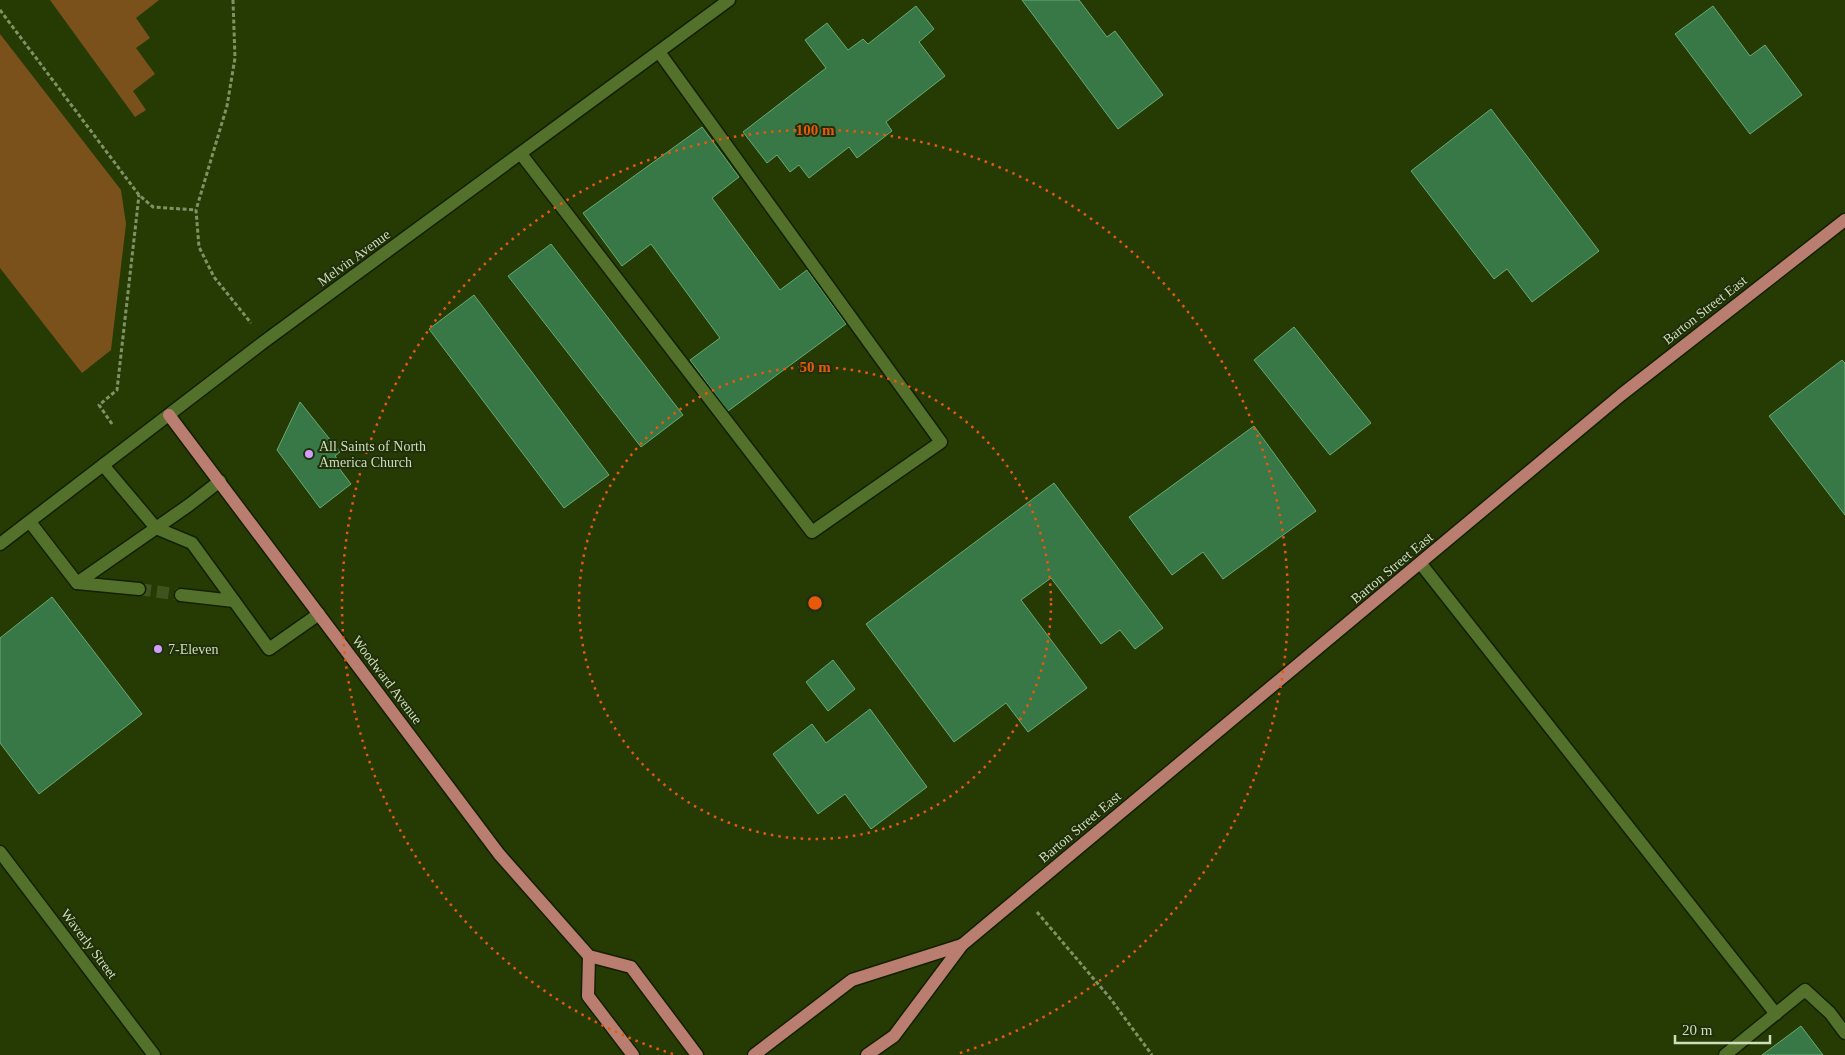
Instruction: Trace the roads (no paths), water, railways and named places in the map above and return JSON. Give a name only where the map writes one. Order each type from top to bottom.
[{"type":"main road","name":"Barton Street East","points":[[867,1055],[894,1036],[962,945],[1421,564],[1621,395],[1845,220]]},
{"type":"main road","name":"Woodward Avenue","points":[[169,415],[499,854],[589,956]]},
{"type":"main road","name":"Barton Street East","points":[[754,1055],[852,980],[962,945]]},
{"type":"main road","points":[[633,1055],[588,996],[589,956],[631,967],[697,1055]]},
{"type":"street","name":"Melvin Avenue","points":[[0,544],[265,341],[729,0]]},
{"type":"street","points":[[520,154],[812,532],[941,442],[659,52]]},
{"type":"street","points":[[103,465],[156,528],[192,543],[269,649],[319,614]]},
{"type":"street","points":[[77,583],[220,481]]},
{"type":"street","points":[[30,522],[77,583],[139,589]]},
{"type":"street","points":[[1421,564],[1776,1014]]},
{"type":"street","points":[[181,594],[234,601]]},
{"type":"street","name":"Waverly Street","points":[[0,852],[154,1055]]},
{"type":"street","points":[[1726,1055],[1805,990],[1830,1013],[1845,1033]]},
{"type":"tunnel","points":[[139,589],[181,595]]},
{"type":"place","name":"All Saints of North America Church","points":[[309,454]]},
{"type":"place","name":"7-Eleven","points":[[158,649]]}]
